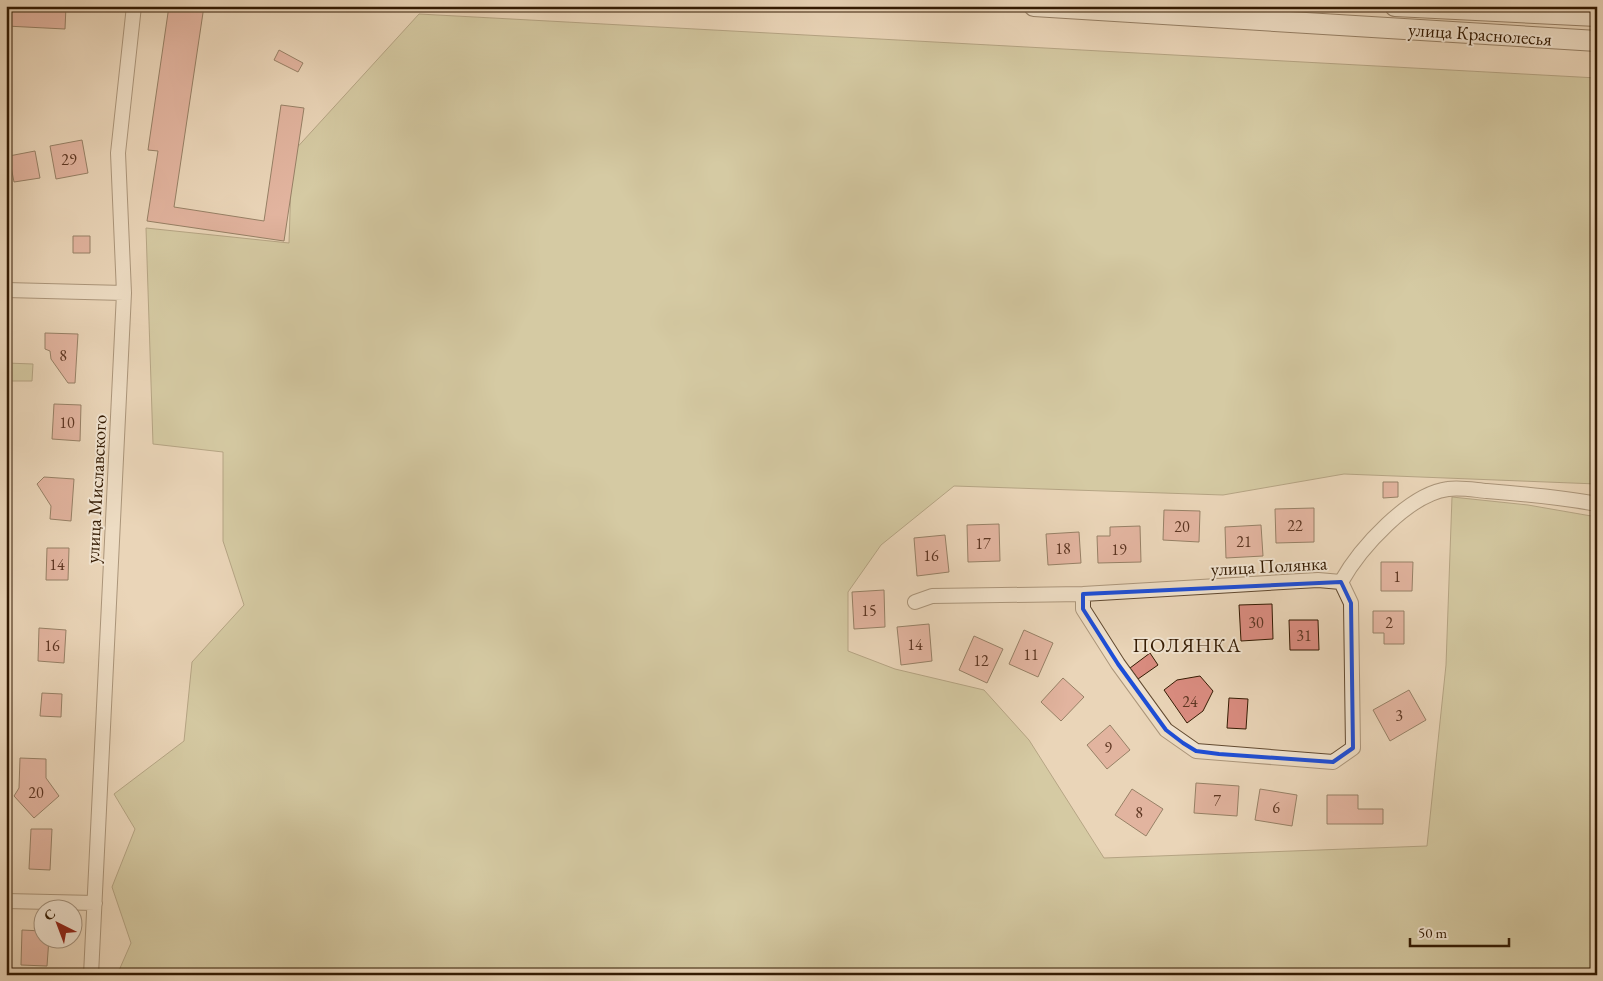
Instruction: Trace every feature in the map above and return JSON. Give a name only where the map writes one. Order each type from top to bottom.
[{"type":"street","name":"улица Миславского","points":[[91,975],[124,293],[118,153],[134,6]]},
{"type":"street","name":"улица Краснолесья","points":[[1034,6],[1597,41]]},
{"type":"street","name":"улица Краснолесья","points":[[1395,6],[1597,16]]},
{"type":"street","points":[[6,290],[124,293]]},
{"type":"street","name":"улица Полянка","points":[[915,602],[932,596],[1083,594],[1318,580],[1341,582],[1352,564],[1401,513],[1423,497],[1449,488],[1561,497],[1597,504]]},
{"type":"street","points":[[1083,594],[1083,609],[1118,664],[1166,730],[1196,751],[1333,762],[1353,748],[1350,603],[1341,582]]},
{"type":"street","points":[[6,901],[95,903]]},
{"type":"highlighted area","points":[[1341,582],[1351,603],[1353,748],[1333,762],[1196,751],[1166,730],[1118,664],[1083,609],[1083,594]]},
{"type":"shaded area","points":[[419,14],[1597,78],[1597,484],[1344,474],[1223,495],[954,486],[881,545],[848,592],[848,651],[895,669],[984,690],[1029,740],[1104,858],[1427,846],[1446,665],[1452,497],[1528,505],[1597,517],[1597,975],[117,975],[131,943],[112,887],[135,829],[114,794],[184,741],[192,662],[244,605],[223,541],[223,452],[153,444],[146,228],[289,243],[292,153]]},
{"type":"shaded area","points":[[6,363],[33,364],[32,381],[6,381]]},
{"type":"building","points":[[6,6],[66,6],[65,29],[6,26]]},
{"type":"building","points":[[169,6],[204,6],[174,207],[264,221],[281,105],[304,108],[284,241],[147,221],[158,151],[148,150]]},
{"type":"building","points":[[279,50],[303,63],[298,72],[274,60]]},
{"type":"building","points":[[82,140],[88,173],[56,179],[50,146]]},
{"type":"building","points":[[35,151],[40,178],[14,182],[9,156]]},
{"type":"building","points":[[73,236],[90,236],[90,253],[73,253]]},
{"type":"building","points":[[45,333],[78,334],[75,383],[68,383],[51,359],[50,351],[45,349]]},
{"type":"building","points":[[54,404],[81,405],[80,441],[52,439]]},
{"type":"building","points":[[44,477],[74,479],[71,521],[50,519],[51,506],[37,484]]},
{"type":"building","points":[[1383,482],[1398,482],[1398,497],[1383,498]]},
{"type":"building","points":[[1314,508],[1314,542],[1276,543],[1275,509]]},
{"type":"building","points":[[1164,510],[1200,511],[1199,542],[1163,540]]},
{"type":"building","points":[[999,524],[1000,561],[968,562],[967,525]]},
{"type":"building","points":[[1261,525],[1263,556],[1226,558],[1225,527]]},
{"type":"building","points":[[1140,526],[1141,562],[1098,563],[1097,536],[1110,536],[1110,527]]},
{"type":"building","points":[[1079,532],[1081,563],[1048,565],[1046,534]]},
{"type":"building","points":[[945,535],[949,572],[917,576],[914,538]]},
{"type":"building","points":[[47,548],[69,548],[68,580],[46,580]]},
{"type":"building","points":[[1381,562],[1413,562],[1412,591],[1381,591]]},
{"type":"building","points":[[884,590],[885,627],[854,629],[852,592]]},
{"type":"building","points":[[1272,604],[1273,639],[1241,641],[1239,605]]},
{"type":"building","points":[[1373,611],[1404,611],[1404,644],[1384,644],[1384,633],[1373,633]]},
{"type":"building","points":[[1289,620],[1318,620],[1319,650],[1290,650]]},
{"type":"building","points":[[929,624],[932,661],[901,665],[897,627]]},
{"type":"building","points":[[39,628],[66,630],[64,663],[38,661]]},
{"type":"building","points":[[1024,630],[1053,643],[1038,677],[1009,664]]},
{"type":"building","points":[[974,636],[1003,649],[987,683],[959,670]]},
{"type":"building","points":[[1150,653],[1158,665],[1138,679],[1130,668]]},
{"type":"building","points":[[1200,676],[1213,691],[1203,711],[1187,723],[1164,690],[1177,680]]},
{"type":"building","points":[[1063,678],[1084,697],[1061,721],[1041,702]]},
{"type":"building","points":[[1409,690],[1426,720],[1390,741],[1373,710]]},
{"type":"building","points":[[42,693],[62,694],[61,717],[40,716]]},
{"type":"building","points":[[1229,698],[1248,699],[1246,729],[1227,728]]},
{"type":"building","points":[[1110,725],[1130,750],[1107,769],[1087,745]]},
{"type":"building","points":[[20,758],[46,759],[46,778],[59,796],[34,818],[14,796],[19,788]]},
{"type":"building","points":[[1196,783],[1239,786],[1237,816],[1194,813]]},
{"type":"building","points":[[1132,789],[1163,809],[1146,836],[1115,815]]},
{"type":"building","points":[[1260,789],[1297,795],[1292,826],[1255,820]]},
{"type":"building","points":[[1327,795],[1358,795],[1358,809],[1383,809],[1383,824],[1327,824]]},
{"type":"building","points":[[31,829],[52,829],[50,870],[29,869]]},
{"type":"building","points":[[22,930],[32,930],[32,948],[48,948],[47,966],[21,965]]},
{"type":"district","name":"ПОЛЯНКА","points":[[1187,645]]}]
